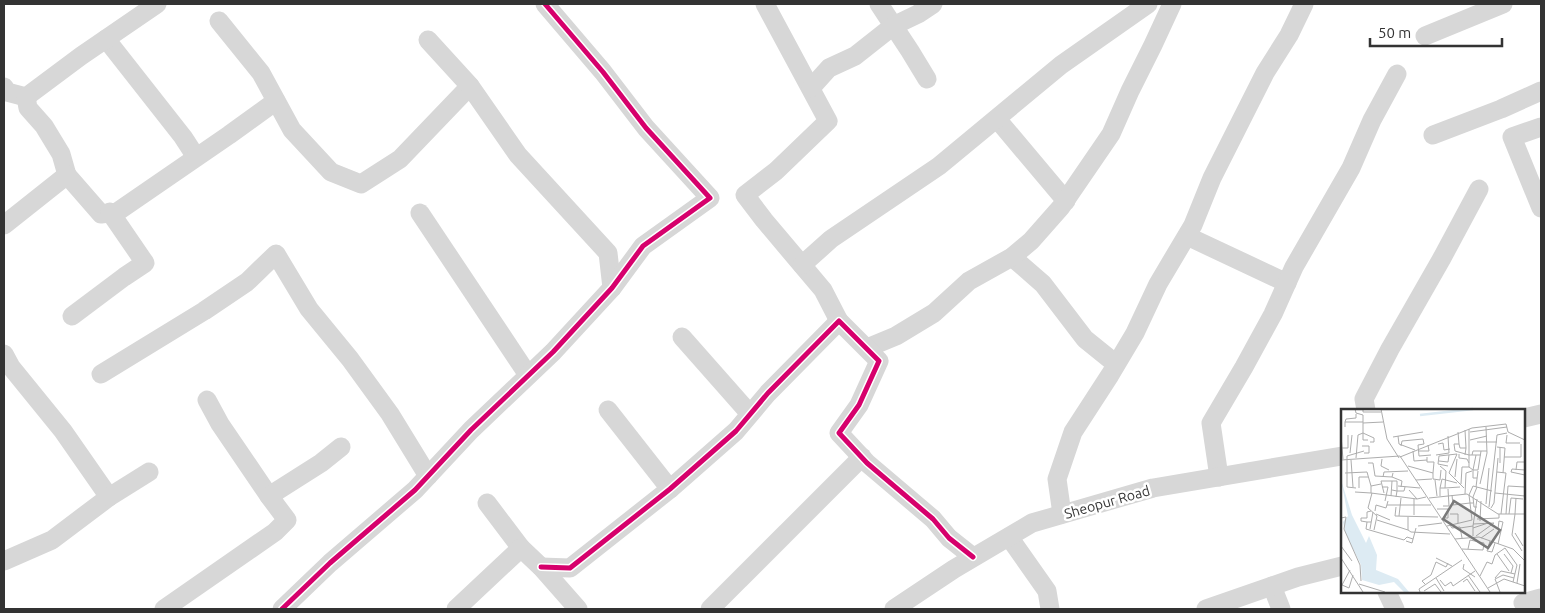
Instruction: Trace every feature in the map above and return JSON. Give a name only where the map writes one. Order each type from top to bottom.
[{"type":"street","points":[[26,97],[158,4]]},
{"type":"street","points":[[282,609],[330,563],[415,490],[471,430],[552,352],[612,288],[643,246],[710,198],[646,128],[603,72],[545,4]]},
{"type":"street","points":[[765,4],[828,121],[776,171],[745,194],[764,220],[823,290],[839,321],[879,361],[859,405],[839,432],[862,458],[932,519],[948,538],[973,558]]},
{"type":"street","points":[[878,4],[927,79]]},
{"type":"street","points":[[811,88],[829,68],[855,56],[893,26],[918,14],[933,4]]},
{"type":"street","points":[[802,264],[831,239],[939,166],[1060,65],[1148,4]]},
{"type":"street","points":[[867,348],[896,336],[934,313],[969,281],[1012,257],[1031,241],[1066,201],[1111,134],[1172,4]]},
{"type":"street","points":[[1062,514],[1057,479],[1073,432],[1135,333],[1158,284],[1193,224],[1212,178],[1265,72],[1289,35],[1304,4]]},
{"type":"street","points":[[1425,36],[1494,5]]},
{"type":"street","points":[[219,22],[261,73],[292,130],[331,172],[361,184],[400,160],[470,86]]},
{"type":"street","points":[[106,39],[183,137],[196,157]]},
{"type":"street","points":[[428,40],[470,86],[518,155],[608,253],[612,288]]},
{"type":"street","points":[[1219,477],[1211,423],[1273,314],[1287,283],[1351,168],[1372,120],[1397,74]]},
{"type":"street","points":[[4,86],[7,92],[26,97]]},
{"type":"street","points":[[1433,135],[1500,110],[1541,91]]},
{"type":"street","points":[[26,97],[28,108],[44,126],[62,154],[67,175],[101,214],[117,212],[276,101]]},
{"type":"street","points":[[997,119],[1066,201]]},
{"type":"street","points":[[1541,127],[1512,137],[1541,208]]},
{"type":"street","points":[[4,225],[67,175]]},
{"type":"street","points":[[1366,409],[1364,400],[1390,348],[1438,266],[1479,189]]},
{"type":"street","points":[[72,316],[124,277],[145,264],[110,212]]},
{"type":"street","points":[[420,213],[528,375]]},
{"type":"street","points":[[1187,236],[1287,283]]},
{"type":"street","points":[[101,374],[204,312],[247,282],[276,254],[310,309],[350,359],[390,414],[428,476]]},
{"type":"street","points":[[1012,257],[1043,284],[1085,339],[1116,364]]},
{"type":"street","points":[[541,567],[570,568],[670,489],[736,431],[811,348],[839,321]]},
{"type":"street","points":[[682,337],[750,414]]},
{"type":"street","points":[[4,354],[11,367],[63,431],[109,497]]},
{"type":"street","points":[[164,609],[275,532],[287,520],[220,424],[207,400]]},
{"type":"street","points":[[608,410],[670,489]]},
{"type":"street","points":[[1525,418],[1541,414]]},
{"type":"street","points":[[269,496],[341,447]]},
{"type":"street","name":"Sheopur Road","points":[[894,609],[973,558],[1032,523],[1153,488],[1341,456]]},
{"type":"street","points":[[710,609],[862,458]]},
{"type":"street","points":[[4,561],[52,540],[109,497],[149,472]]},
{"type":"street","points":[[487,503],[520,548],[541,567],[578,609]]},
{"type":"street","points":[[1009,537],[1047,591],[1050,609]]},
{"type":"street","points":[[456,609],[520,548]]},
{"type":"street","points":[[1206,609],[1298,577],[1341,566]]},
{"type":"street","points":[[1272,586],[1281,609]]},
{"type":"street","points":[[1387,593],[1395,609]]},
{"type":"street","points":[[1522,601],[1541,598]]},
{"type":"cycle path","points":[[282,609],[330,563],[415,490],[471,430],[553,352],[612,288],[643,246],[710,198],[646,128],[603,72],[545,4]]},
{"type":"cycle path","points":[[541,567],[570,568],[670,489],[736,431],[768,393],[839,321],[879,361],[859,405],[839,433],[867,463],[933,519],[949,538],[973,557]]}]
